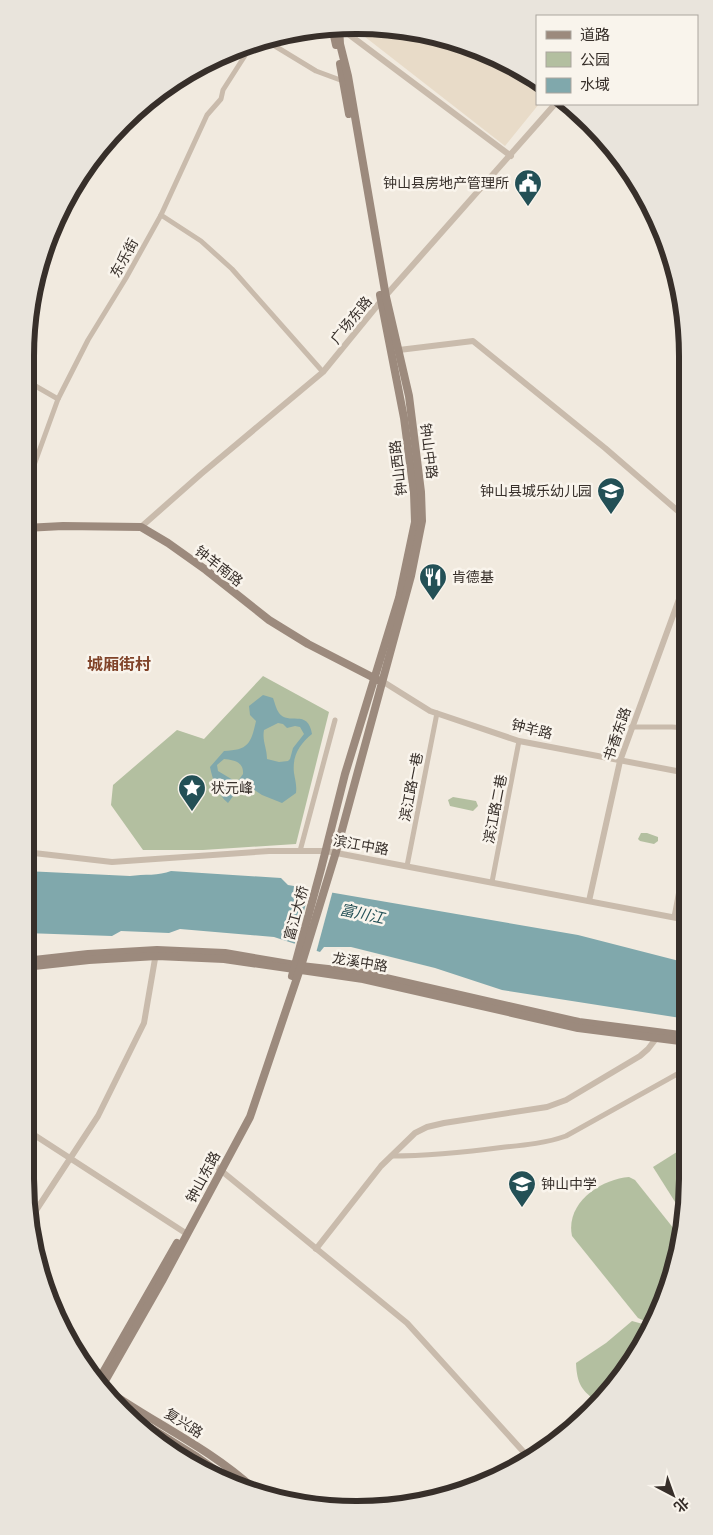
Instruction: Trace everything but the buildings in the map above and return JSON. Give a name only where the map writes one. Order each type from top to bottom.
[{"type":"main road","name":"钟山西路","points":[[322,869],[345,774],[379,680],[416,522],[404,418],[384,299],[333,34]]},
{"type":"main road","name":"钟山中路","points":[[330,874],[379,680],[411,576],[422,521],[421,492],[409,396],[399,350],[384,299],[348,76],[339,34]]},
{"type":"main road","name":"钟羊南路","points":[[34,528],[141,527],[168,543],[206,570],[270,620],[308,644],[379,680]]},
{"type":"main road","name":"富江大桥","points":[[297,968],[322,869]]},
{"type":"main road","name":"富江大桥","points":[[297,968],[330,874]]},
{"type":"main road","name":"龙溪中路","points":[[34,966],[156,953]]},
{"type":"main road","name":"龙溪中路","points":[[34,960],[88,954],[225,953],[363,979],[578,1028],[679,1036]]},
{"type":"main road","name":"钟山东路","points":[[103,1378],[250,1117],[297,968]]},
{"type":"main road","name":"龙溪中路","points":[[658,1035],[679,1040]]},
{"type":"main road","name":"复兴路","points":[[120,1398],[202,1449],[244,1481]]},
{"type":"main road","name":"复兴路","points":[[157,1432],[204,1463]]},
{"type":"street","points":[[349,34],[438,99],[510,156]]},
{"type":"street","points":[[273,45],[316,71],[343,81]]},
{"type":"street","name":"东乐街","points":[[34,465],[58,399],[88,340],[126,278],[160,215],[207,115],[221,99],[223,90],[246,53]]},
{"type":"street","name":"广场东路","points":[[141,527],[323,372],[384,299],[554,105]]},
{"type":"street","points":[[160,215],[201,241],[232,269],[323,372]]},
{"type":"street","points":[[399,350],[473,341],[605,448],[679,512]]},
{"type":"street","points":[[34,385],[58,399]]},
{"type":"street","name":"书香东路","points":[[589,901],[620,760],[679,599]]},
{"type":"street","name":"钟羊路","points":[[379,680],[430,711],[519,741],[679,772]]},
{"type":"street","name":"滨江路一巷","points":[[407,866],[437,713]]},
{"type":"street","points":[[300,851],[336,720]]},
{"type":"street","points":[[631,728],[679,728]]},
{"type":"street","name":"滨江路二巷","points":[[492,882],[519,741]]},
{"type":"street","name":"滨江中路","points":[[34,853],[112,862],[220,854],[300,851],[336,852],[679,918]]},
{"type":"street","points":[[674,917],[679,890]]},
{"type":"street","points":[[36,1212],[98,1116],[144,1023],[156,953]]},
{"type":"street","points":[[316,1249],[381,1166],[414,1133],[427,1127],[444,1123],[528,1111],[566,1100],[640,1056],[648,1049],[658,1035]]},
{"type":"street","points":[[391,1156],[416,1156],[490,1150],[551,1141],[566,1136],[679,1073]]},
{"type":"street","points":[[34,1135],[185,1232]]},
{"type":"street","points":[[220,1170],[407,1323],[525,1454]]},
{"type":"green space","points":[[263,676],[329,712],[296,844],[203,850],[143,850],[111,805],[113,785],[177,730],[204,739]]},
{"type":"green space","points":[[453,797],[476,801],[478,806],[473,811],[450,806],[448,800]]},
{"type":"green space","points":[[641,833],[658,837],[658,841],[654,844],[640,841],[638,839]]},
{"type":"green space","points":[[679,1151],[678,1204],[677,1205],[653,1167]]},
{"type":"green space","points":[[629,1177],[635,1180],[675,1230],[662,1282],[646,1322],[638,1318],[572,1236],[571,1224],[574,1213],[580,1203],[597,1188],[607,1182]]},
{"type":"green space","points":[[632,1321],[644,1324],[625,1358],[593,1398],[579,1382],[576,1363],[606,1343]]},
{"type":"shaded area","points":[[361,34],[378,34],[419,40],[460,51],[499,67],[536,88],[536,105],[538,105],[505,146]]},
{"type":"water","points":[[263,695],[273,698],[278,711],[283,717],[302,719],[310,726],[312,734],[298,750],[294,761],[296,793],[282,803],[242,784],[228,803],[221,796],[214,782],[210,767],[224,751],[243,747],[250,740],[256,721],[250,715],[249,706]],"holes":[[[278,723],[283,724],[287,728],[300,727],[304,734],[293,748],[288,761],[279,762],[267,759],[264,730]],[[224,759],[235,761],[242,767],[243,774],[238,781],[218,771],[217,765]]]},
{"type":"water","name":"富川江","points":[[34,871],[130,876],[171,871],[281,878],[288,885],[578,935],[679,961],[679,1018],[502,990],[435,968],[351,947],[324,947],[320,952],[274,937],[180,929],[169,933],[121,931],[112,936],[34,933]]},
{"type":"pier","points":[[311,886],[333,890],[316,953],[294,946]]},
{"type":"place","name":"钟山县房地产管理所","points":[[528,207]]},
{"type":"place","name":"钟山县城乐幼儿园","points":[[611,515]]},
{"type":"place","name":"肯德基","points":[[433,601]]},
{"type":"place","name":"状元峰","points":[[192,812]]},
{"type":"place","name":"钟山中学","points":[[522,1208]]},
{"type":"district","name":"城厢街村","points":[[119,664]]}]
